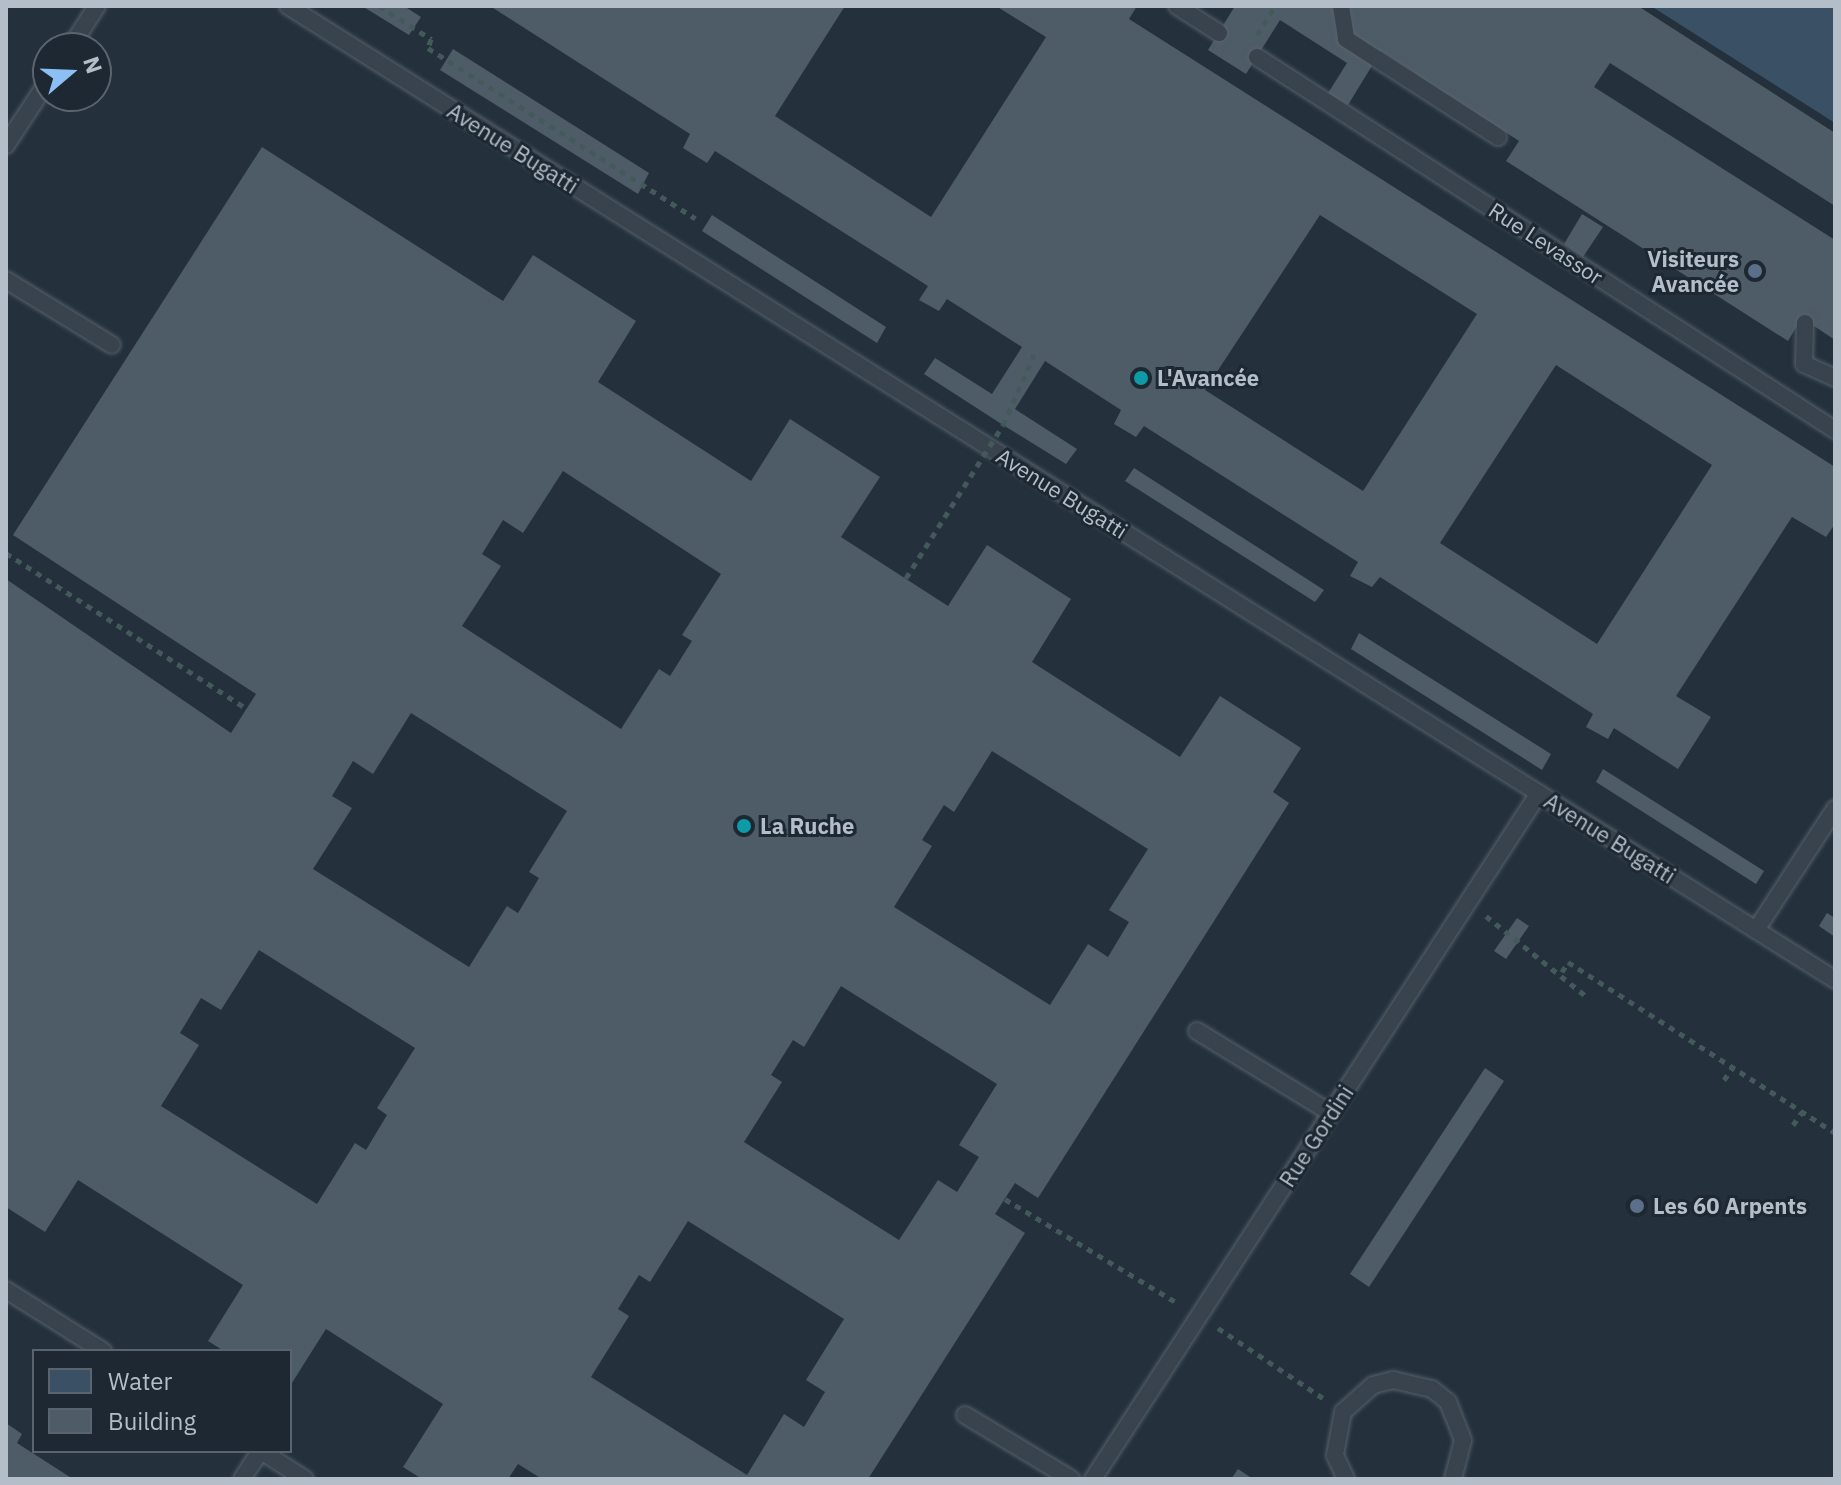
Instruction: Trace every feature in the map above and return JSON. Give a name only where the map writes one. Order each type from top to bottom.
[{"type":"lane","points":[[80,32],[97,6]]},
{"type":"lane","name":"Avenue Bugatti","points":[[288,6],[1835,980]]},
{"type":"lane","points":[[1177,6],[1219,33]]},
{"type":"lane","points":[[1341,6],[1346,39],[1498,137]]},
{"type":"lane","name":"Rue Levassor","points":[[1257,57],[1835,430]]},
{"type":"lane","points":[[6,145],[32,105]]},
{"type":"lane","points":[[6,280],[112,345]]},
{"type":"lane","points":[[1805,323],[1804,364],[1835,378]]},
{"type":"lane","name":"Rue Gordini","points":[[1093,1479],[1539,793]]},
{"type":"lane","points":[[1756,930],[1835,809]]},
{"type":"lane","points":[[1197,1031],[1331,1113]]},
{"type":"lane","points":[[6,1290],[100,1349]]},
{"type":"lane","points":[[1346,1479],[1335,1455],[1343,1412],[1373,1385],[1393,1380],[1432,1389],[1448,1402],[1463,1440],[1453,1479]]},
{"type":"lane","points":[[965,1415],[1071,1479]]},
{"type":"lane","points":[[242,1479],[260,1453]]},
{"type":"lane","points":[[264,1453],[305,1479]]},
{"type":"path","points":[[379,6],[431,39],[428,48],[695,218]]},
{"type":"path","points":[[906,578],[1003,425],[1034,355]]},
{"type":"path","points":[[6,553],[247,709]]},
{"type":"path","points":[[1466,901],[1562,972],[1586,996]]},
{"type":"path","points":[[1562,972],[1568,962],[1835,1133]]},
{"type":"path","points":[[1724,1080],[1733,1067]]},
{"type":"path","points":[[1793,1125],[1802,1112]]},
{"type":"water","points":[[1651,6],[1835,6],[1835,123]]},
{"type":"building","points":[[362,6],[404,6],[421,17],[409,35]]},
{"type":"building","name":"L'Avancée","points":[[490,6],[845,6],[775,116],[931,217],[1046,37],[996,6],[1137,6],[1129,19],[1835,467],[1835,524],[1826,537],[1792,517],[1676,696],[1711,717],[1678,769],[1614,728],[1608,739],[1586,727],[1593,714],[1380,577],[1372,587],[1350,576],[1358,562],[1144,426],[1136,437],[1114,424],[1121,410],[1045,361],[1015,409],[1077,449],[1066,464],[1003,425],[924,374],[935,358],[992,394],[1022,347],[947,299],[939,311],[919,300],[928,286],[715,151],[707,163],[683,148],[690,134]],"holes":[[[1320,215],[1477,314],[1363,491],[1205,390]],[[1556,365],[1712,465],[1597,644],[1440,543]]]},
{"type":"building","name":"Visiteurs Avancée","points":[[1235,6],[1638,6],[1835,133],[1835,206],[1610,63],[1594,87],[1835,240],[1835,340],[1802,318],[1788,341],[1506,161],[1519,141],[1381,51],[1348,105],[1328,93],[1347,63],[1280,20],[1246,74],[1208,50]]},
{"type":"building","points":[[453,49],[649,173],[638,194],[440,70]]},
{"type":"building","name":"La Ruche","points":[[262,147],[503,301],[533,255],[636,321],[598,382],[751,481],[790,419],[880,477],[841,537],[948,606],[987,545],[1071,599],[1032,662],[1180,757],[1220,696],[1301,748],[1273,792],[1289,803],[1038,1198],[1015,1183],[995,1214],[1025,1233],[868,1479],[542,1479],[518,1464],[508,1479],[422,1479],[403,1467],[443,1404],[326,1329],[292,1383],[292,1349],[221,1349],[208,1341],[243,1285],[78,1180],[45,1232],[6,1207],[6,579],[231,733],[256,694],[13,535]],"holes":[[[563,471],[721,574],[682,635],[692,641],[670,676],[659,669],[621,729],[462,626],[501,566],[482,554],[503,520],[523,533]],[[411,713],[567,811],[529,872],[539,878],[518,913],[507,906],[469,967],[313,869],[352,808],[332,796],[353,761],[373,774]],[[992,751],[1148,849],[1109,910],[1129,922],[1108,957],[1088,944],[1050,1005],[894,907],[932,846],[922,840],[944,805],[954,812]],[[259,950],[415,1048],[377,1108],[387,1115],[366,1150],[355,1143],[317,1204],[161,1106],[199,1045],[180,1033],[201,998],[221,1010]],[[841,986],[997,1084],[959,1145],[979,1157],[957,1192],[938,1180],[899,1240],[744,1142],[782,1082],[771,1075],[793,1040],[804,1047]],[[688,1221],[844,1319],[806,1380],[825,1392],[804,1427],[784,1414],[747,1475],[591,1377],[629,1316],[618,1309],[639,1275],[650,1282]]]},
{"type":"building","points":[[1582,214],[1603,227],[1583,257],[1564,244]]},
{"type":"building","points":[[712,215],[886,327],[877,343],[702,231]]},
{"type":"building","points":[[1134,468],[1324,590],[1315,602],[1125,481]]},
{"type":"building","points":[[1359,633],[1551,754],[1542,770],[1351,649]]},
{"type":"building","points":[[1603,769],[1764,871],[1756,884],[1596,782]]},
{"type":"building","points":[[1827,913],[1835,918],[1835,937],[1819,926]]},
{"type":"building","points":[[1517,918],[1529,926],[1506,959],[1494,951]]},
{"type":"building","points":[[1485,1068],[1504,1081],[1369,1287],[1350,1274]]},
{"type":"building","points":[[6,1423],[22,1434],[17,1443],[73,1479],[6,1479]]},
{"type":"building","points":[[1238,1469],[1253,1479],[1231,1479]]},
{"type":"place","name":"Visiteurs Avancée","points":[[1755,271]]},
{"type":"place","name":"L'Avancée","points":[[1141,378]]},
{"type":"place","name":"La Ruche","points":[[744,826]]},
{"type":"place","name":"Les 60 Arpents","points":[[1637,1206]]}]
